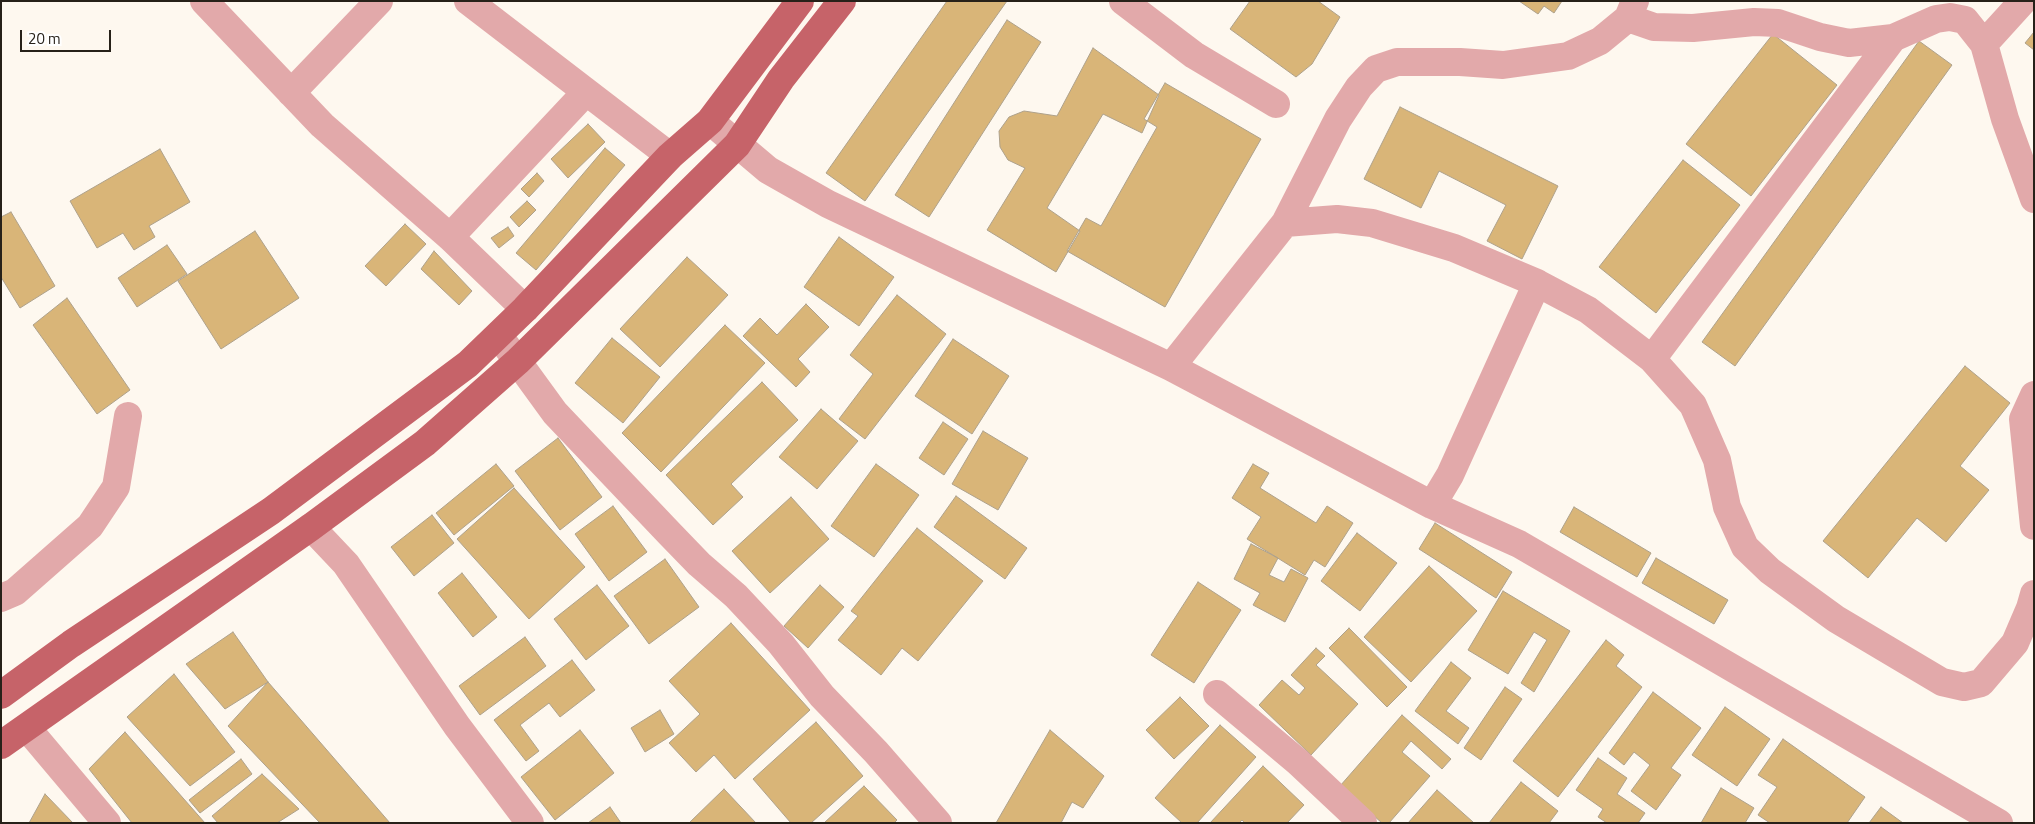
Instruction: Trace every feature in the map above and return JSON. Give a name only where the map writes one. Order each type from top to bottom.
[{"type":"main road","points":[[1,695],[71,644],[271,511],[468,364],[499,336],[670,156],[710,121],[800,1]]},
{"type":"main road","points":[[1,745],[311,527],[425,443],[518,361],[737,145],[781,79],[842,1]]},
{"type":"street","points":[[204,1],[322,125],[450,237],[525,309]]},
{"type":"street","points":[[292,93],[379,1]]},
{"type":"street","points":[[468,1],[670,156]]},
{"type":"street","points":[[1123,1],[1194,54],[1276,104]]},
{"type":"street","points":[[1984,44],[2023,1]]},
{"type":"street","points":[[1171,367],[1284,223],[1338,119],[1359,87],[1376,70],[1397,62],[1460,62],[1504,65],[1568,56],[1600,42],[1632,10],[1654,27],[1694,28],[1754,22],[1778,23],[1820,37],[1850,44],[1893,38],[1936,19],[1950,17],[1965,20],[1984,44],[2005,119],[2034,200]]},
{"type":"street","points":[[1652,359],[1893,38]]},
{"type":"street","points":[[450,237],[586,92]]},
{"type":"street","points":[[710,121],[768,170],[828,204],[1171,367],[1432,505],[1519,544],[1998,823]]},
{"type":"street","points":[[1284,223],[1337,219],[1372,223],[1454,248],[1537,283],[1588,310],[1652,359],[1694,405],[1717,460],[1727,507],[1745,547],[1770,571],[1836,619],[1942,682],[1964,687],[1981,684],[2015,643],[2034,594]]},
{"type":"street","points":[[1432,505],[1450,475],[1537,283]]},
{"type":"street","points":[[499,336],[555,413],[681,546],[736,596],[781,644],[822,696],[876,752],[938,823]]},
{"type":"street","points":[[2034,395],[2023,419],[2034,526]]},
{"type":"street","points":[[1,598],[15,592],[90,526],[116,487],[128,416]]},
{"type":"street","points":[[311,527],[346,564],[457,726],[530,823]]},
{"type":"street","points":[[1217,694],[1298,762],[1363,823]]},
{"type":"street","points":[[27,728],[107,823]]},
{"type":"building","points":[[947,1],[1007,1],[865,201],[826,173]]},
{"type":"building","points":[[1250,1],[1318,1],[1340,17],[1312,64],[1296,77],[1230,29]]},
{"type":"building","points":[[1519,1],[1562,1],[1554,13],[1544,6],[1538,14]]},
{"type":"building","points":[[1007,20],[1041,42],[929,217],[895,195]]},
{"type":"building","points":[[2034,32],[2034,50],[2025,43]]},
{"type":"building","points":[[1773,34],[1837,85],[1751,196],[1686,144]]},
{"type":"building","points":[[1919,41],[1952,65],[1735,366],[1702,342]]},
{"type":"building","points":[[1093,48],[1159,95],[1142,133],[1103,114],[1047,208],[1080,231],[1056,272],[987,230],[1025,168],[1008,160],[1000,147],[999,131],[1009,117],[1024,111],[1057,116]]},
{"type":"building","points":[[1165,83],[1261,139],[1165,307],[1067,251],[1086,218],[1101,226],[1157,127],[1144,119]]},
{"type":"building","points":[[1400,107],[1558,186],[1522,259],[1487,241],[1506,205],[1439,171],[1421,208],[1364,179]]},
{"type":"building","points":[[588,124],[605,142],[568,178],[551,159]]},
{"type":"building","points":[[605,148],[625,165],[536,270],[516,253]]},
{"type":"building","points":[[160,149],[190,202],[149,226],[155,237],[134,250],[123,233],[97,248],[70,201]]},
{"type":"building","points":[[1683,160],[1740,205],[1656,313],[1599,267]]},
{"type":"building","points":[[537,173],[544,181],[529,197],[521,189]]},
{"type":"building","points":[[527,201],[536,210],[519,227],[510,217]]},
{"type":"building","points":[[11,212],[55,286],[20,308],[1,277],[1,217]]},
{"type":"building","points":[[405,224],[426,244],[386,286],[365,266]]},
{"type":"building","points":[[508,227],[514,236],[499,248],[491,238]]},
{"type":"building","points":[[255,231],[299,298],[221,349],[178,281]]},
{"type":"building","points":[[839,237],[894,277],[859,326],[804,287]]},
{"type":"building","points":[[167,245],[187,274],[137,307],[118,278]]},
{"type":"building","points":[[434,251],[472,291],[459,305],[421,269]]},
{"type":"building","points":[[687,257],[728,295],[660,367],[620,329]]},
{"type":"building","points":[[897,295],[946,334],[865,439],[839,419],[873,374],[850,355]]},
{"type":"building","points":[[67,298],[130,390],[97,414],[33,325]]},
{"type":"building","points":[[806,304],[829,327],[798,359],[810,372],[796,387],[743,336],[760,318],[777,335]]},
{"type":"building","points":[[725,325],[765,363],[661,472],[622,433]]},
{"type":"building","points":[[612,338],[660,377],[623,423],[575,383]]},
{"type":"building","points":[[953,339],[1009,376],[972,434],[915,396]]},
{"type":"building","points":[[1965,366],[2010,403],[1960,466],[1989,490],[1946,542],[1917,518],[1868,578],[1823,541]]},
{"type":"building","points":[[762,382],[798,420],[731,484],[743,497],[713,525],[666,475]]},
{"type":"building","points":[[821,409],[858,441],[817,489],[779,457]]},
{"type":"building","points":[[943,422],[968,439],[944,475],[919,458]]},
{"type":"building","points":[[983,431],[1028,458],[998,510],[952,484]]},
{"type":"building","points":[[558,438],[602,497],[560,530],[515,471]]},
{"type":"building","points":[[496,464],[514,486],[454,535],[436,513]]},
{"type":"building","points":[[876,464],[919,495],[874,557],[831,526]]},
{"type":"building","points":[[1253,464],[1269,473],[1260,488],[1316,523],[1327,506],[1353,523],[1325,567],[1314,560],[1305,575],[1247,539],[1261,517],[1232,498]]},
{"type":"building","points":[[514,488],[585,567],[529,619],[457,539]]},
{"type":"building","points":[[956,496],[1027,548],[1005,579],[934,527]]},
{"type":"building","points":[[791,497],[829,539],[770,593],[732,551]]},
{"type":"building","points":[[613,506],[647,552],[609,581],[575,534]]},
{"type":"building","points":[[1574,507],[1651,553],[1637,577],[1560,532]]},
{"type":"building","points":[[432,515],[454,543],[414,576],[391,547]]},
{"type":"building","points":[[1435,523],[1512,572],[1496,598],[1419,549]]},
{"type":"building","points":[[917,528],[983,581],[918,661],[902,648],[881,675],[838,640],[858,616],[851,611]]},
{"type":"building","points":[[1357,533],[1397,563],[1360,611],[1321,581]]},
{"type":"building","points":[[1251,544],[1278,558],[1269,575],[1284,582],[1291,569],[1308,578],[1285,622],[1253,605],[1260,593],[1234,579]]},
{"type":"building","points":[[1656,558],[1728,600],[1714,624],[1642,583]]},
{"type":"building","points":[[665,559],[699,607],[649,644],[614,596]]},
{"type":"building","points":[[1429,566],[1477,611],[1411,682],[1364,637]]},
{"type":"building","points":[[462,573],[497,617],[473,637],[438,593]]},
{"type":"building","points":[[1198,582],[1241,610],[1194,683],[1151,655]]},
{"type":"building","points":[[597,585],[629,626],[586,660],[554,619]]},
{"type":"building","points":[[820,585],[844,607],[808,648],[784,626]]},
{"type":"building","points":[[1503,591],[1570,631],[1534,692],[1521,683],[1547,640],[1534,632],[1508,674],[1468,650]]},
{"type":"building","points":[[731,623],[810,710],[735,779],[714,755],[696,772],[669,743],[700,714],[669,681]]},
{"type":"building","points":[[1349,628],[1407,687],[1387,707],[1329,648]]},
{"type":"building","points":[[233,632],[268,682],[225,709],[186,664]]},
{"type":"building","points":[[525,637],[546,666],[480,715],[459,686]]},
{"type":"building","points":[[1606,640],[1624,655],[1616,666],[1642,687],[1558,797],[1513,761]]},
{"type":"building","points":[[1316,648],[1325,656],[1316,665],[1358,704],[1311,755],[1259,705],[1282,680],[1299,695],[1305,688],[1291,675]]},
{"type":"building","points":[[572,660],[595,690],[560,717],[549,703],[520,725],[539,751],[526,761],[494,720]]},
{"type":"building","points":[[1451,662],[1471,678],[1446,711],[1469,728],[1458,744],[1415,711]]},
{"type":"building","points":[[174,674],[235,752],[190,786],[127,717]]},
{"type":"building","points":[[268,682],[390,823],[320,823],[228,726]]},
{"type":"building","points":[[1505,687],[1522,699],[1481,760],[1464,748]]},
{"type":"building","points":[[1653,692],[1701,728],[1671,768],[1681,775],[1656,810],[1631,791],[1650,765],[1634,752],[1624,765],[1609,753]]},
{"type":"building","points":[[1180,697],[1209,726],[1174,759],[1146,730]]},
{"type":"building","points":[[1725,707],[1770,739],[1737,786],[1692,755]]},
{"type":"building","points":[[660,710],[674,734],[645,752],[631,728]]},
{"type":"building","points":[[1402,715],[1451,759],[1442,769],[1411,741],[1402,752],[1430,776],[1389,823],[1382,823],[1340,786]]},
{"type":"building","points":[[816,722],[863,776],[811,823],[791,823],[753,779]]},
{"type":"building","points":[[1220,725],[1256,757],[1197,823],[1182,823],[1155,798]]},
{"type":"building","points":[[580,730],[614,773],[555,820],[521,777]]},
{"type":"building","points":[[1050,730],[1104,776],[1083,808],[1072,802],[1061,823],[996,823]]},
{"type":"building","points":[[125,732],[205,823],[132,823],[89,769]]},
{"type":"building","points":[[1783,739],[1865,797],[1847,823],[1770,823],[1758,815],[1777,787],[1758,775]]},
{"type":"building","points":[[1598,758],[1627,778],[1617,794],[1645,813],[1638,823],[1607,823],[1598,817],[1603,809],[1576,790]]},
{"type":"building","points":[[241,759],[252,774],[200,813],[189,800]]},
{"type":"building","points":[[1263,766],[1304,805],[1287,823],[1245,823],[1242,820],[1239,823],[1210,823]]},
{"type":"building","points":[[262,774],[299,809],[277,823],[218,823],[212,816]]},
{"type":"building","points":[[1521,782],[1558,811],[1549,823],[1489,823]]},
{"type":"building","points":[[864,786],[897,820],[894,823],[824,823]]},
{"type":"building","points":[[1721,788],[1754,808],[1745,823],[1701,823]]},
{"type":"building","points":[[724,789],[756,823],[689,823]]},
{"type":"building","points":[[1437,790],[1473,822],[1473,823],[1408,823]]},
{"type":"building","points":[[45,794],[73,823],[29,823]]},
{"type":"building","points":[[610,807],[621,823],[588,823]]},
{"type":"building","points":[[1881,807],[1903,823],[1869,823]]}]
